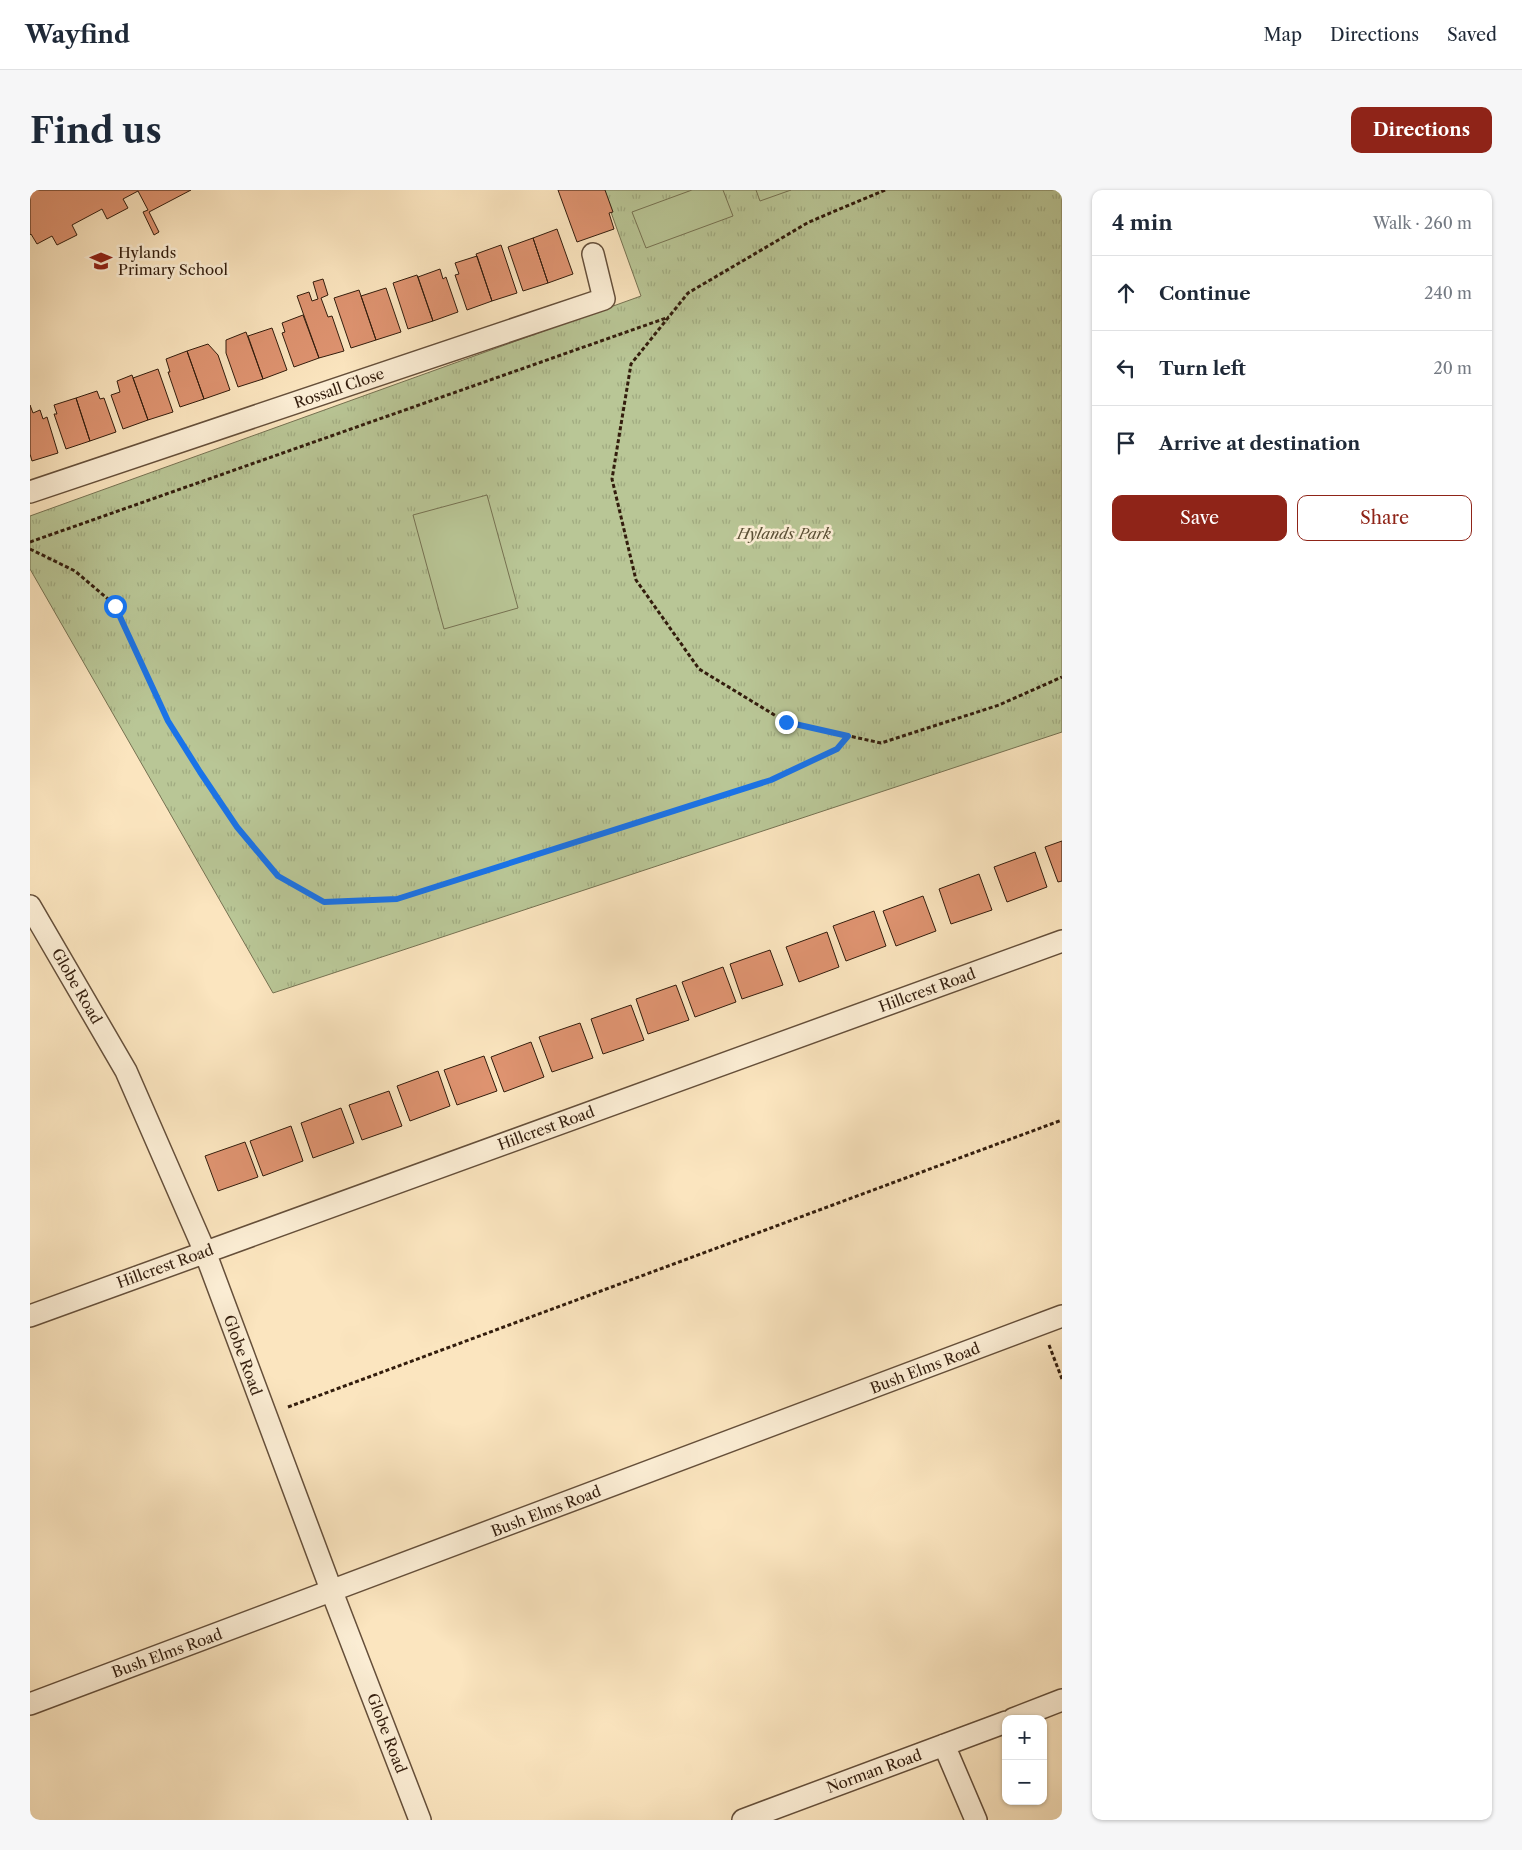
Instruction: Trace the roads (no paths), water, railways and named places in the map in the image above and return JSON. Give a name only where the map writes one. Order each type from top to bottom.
[{"type":"street","name":"Rossall Close","points":[[30,492],[604,299],[593,254]]},
{"type":"street","name":"Globe Road","points":[[30,906],[126,1071],[205,1252],[332,1592],[420,1820]]},
{"type":"street","name":"Hillcrest Road","points":[[30,1316],[1062,941]]},
{"type":"street","name":"Bush Elms Road","points":[[30,1704],[1062,1316]]},
{"type":"street","points":[[1024,1715],[1062,1700]]},
{"type":"street","name":"Norman Road","points":[[743,1820],[1002,1723]]},
{"type":"street","points":[[944,1745],[976,1820]]},
{"type":"place","name":"Hylands Primary School","points":[[101,261]]},
{"type":"park label","name":"Hylands Park","points":[[784,533]]}]
